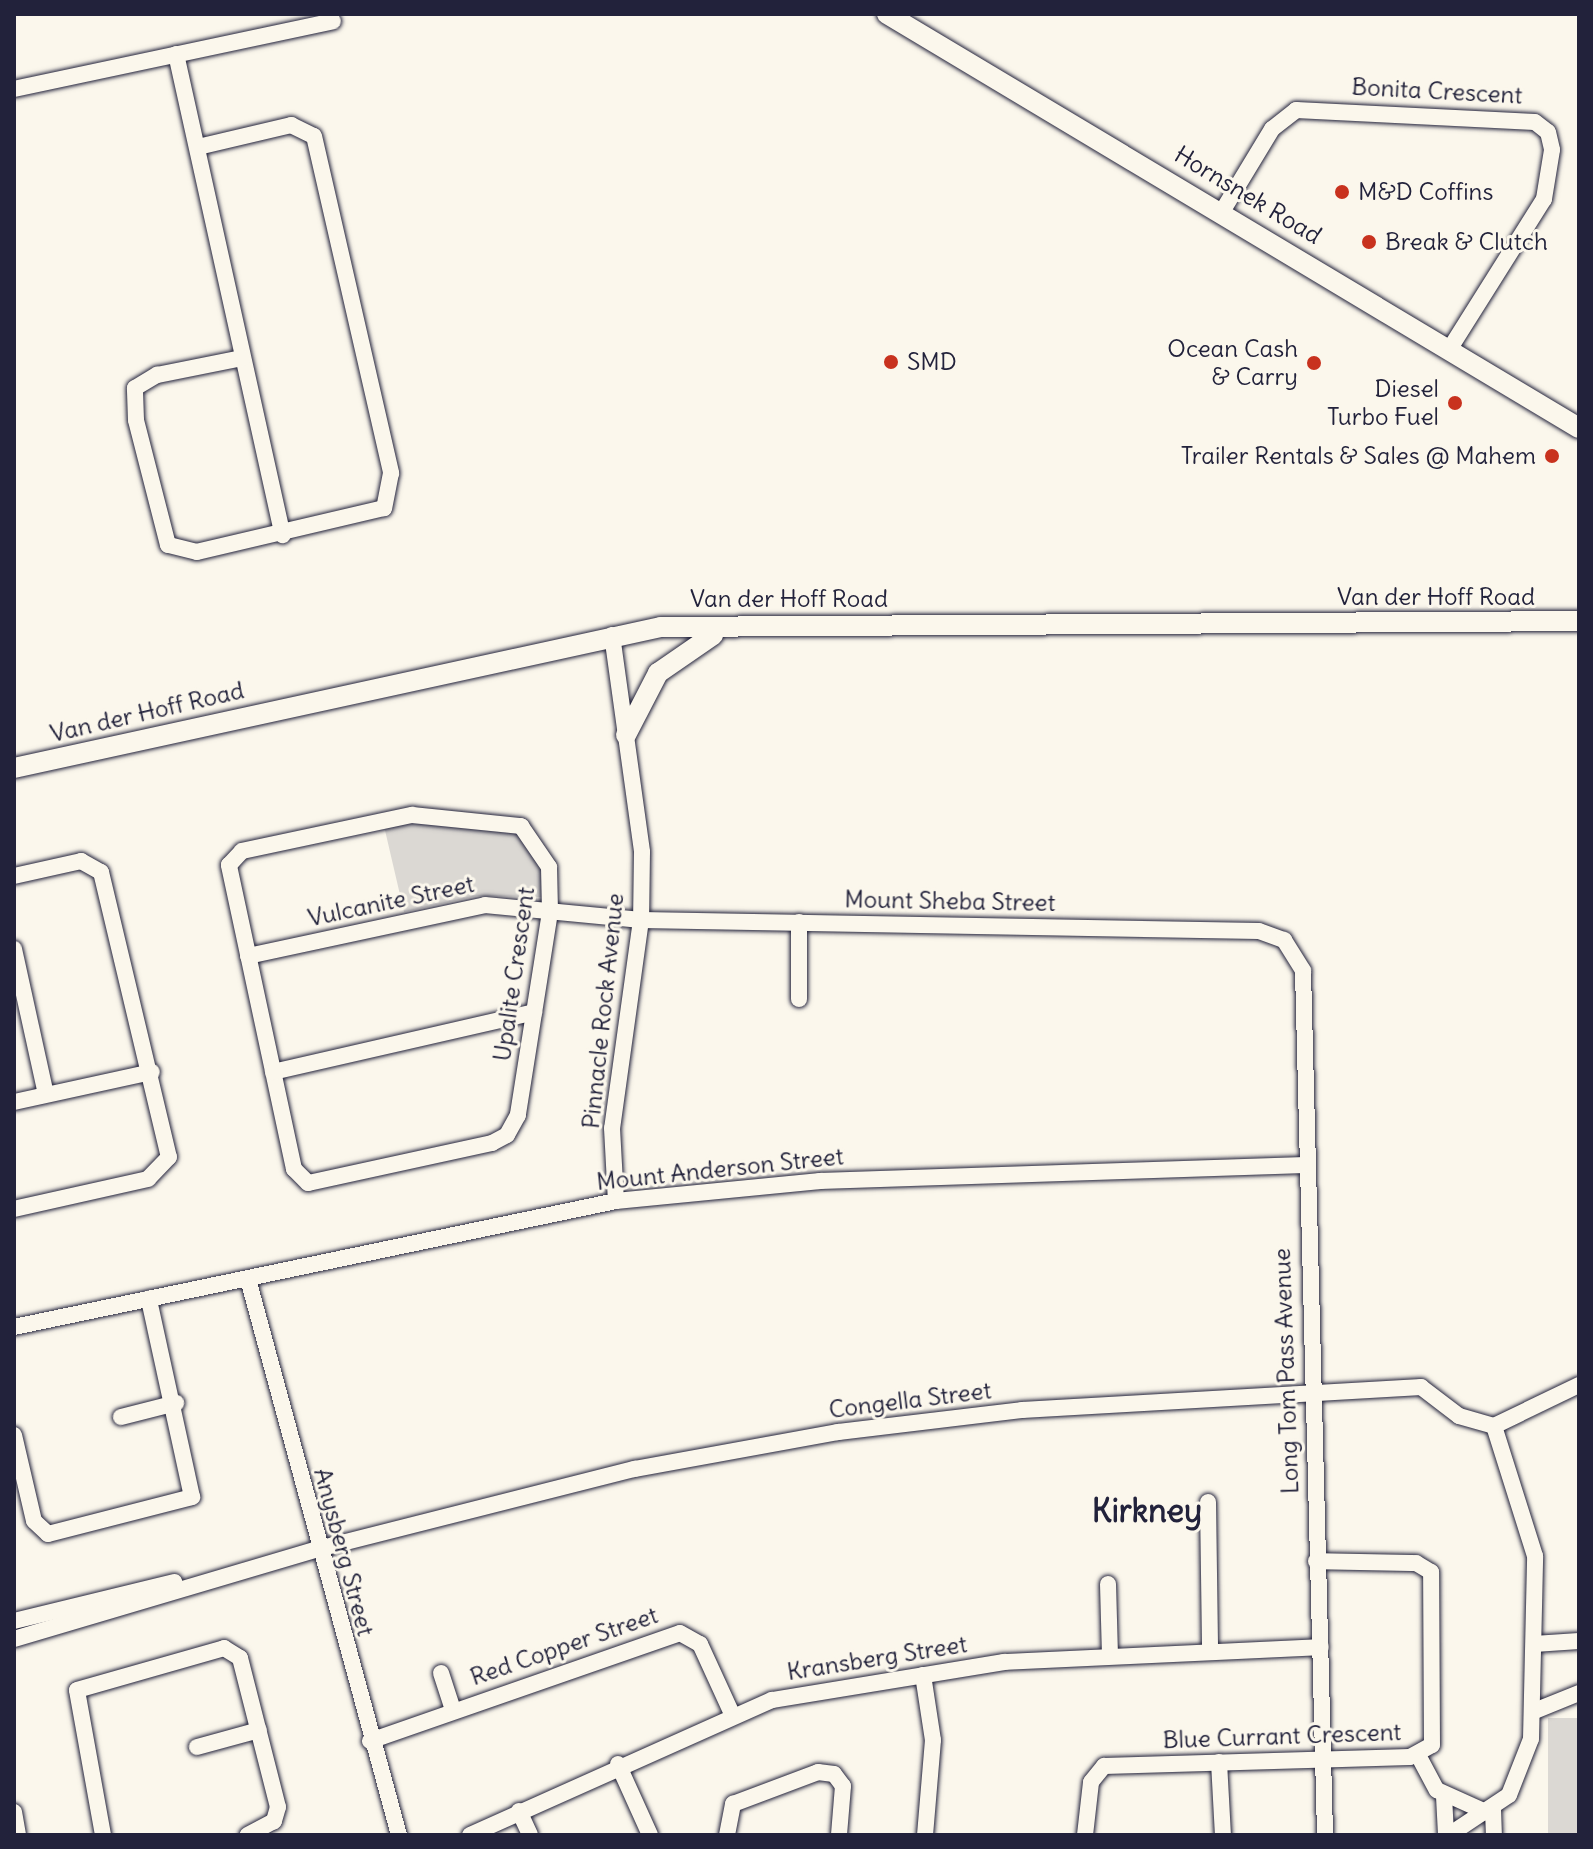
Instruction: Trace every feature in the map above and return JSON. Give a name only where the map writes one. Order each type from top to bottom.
[{"type":"main road","name":"Hornsnek Road","points":[[887,14],[1223,210],[1579,428]]},
{"type":"main road","name":"Van der Hoff Road","points":[[14,767],[612,641],[787,621],[1579,621]]},
{"type":"main road","name":"Van der Hoff Road","points":[[14,780],[612,641],[713,635],[1579,631]]},
{"type":"main road","points":[[626,735],[658,673],[713,635]]},
{"type":"street","points":[[14,89],[333,21]]},
{"type":"street","points":[[176,54],[283,535]]},
{"type":"street","name":"Bonita Crescent","points":[[1223,210],[1272,129],[1296,110],[1525,119],[1543,126],[1552,150],[1544,199],[1450,348]]},
{"type":"street","points":[[198,147],[291,125],[314,136],[391,473],[384,508],[283,535],[186,553],[168,545],[158,518],[135,388],[157,375],[242,358]]},
{"type":"street","name":"Pinnacle Rock Avenue","points":[[612,641],[642,852],[641,920],[612,1128],[616,1201]]},
{"type":"street","name":"Upalite Crescent","points":[[412,815],[500,820],[528,831],[552,875],[550,912],[518,1115],[507,1135],[486,1145],[308,1183],[294,1169],[229,876],[237,854],[412,815]]},
{"type":"street","points":[[14,876],[81,861],[97,865],[152,1072],[169,1150],[163,1170],[14,1209]]},
{"type":"street","name":"Vulcanite Street","points":[[248,956],[471,907],[641,920]]},
{"type":"street","name":"Mount Sheba Street","points":[[641,920],[1259,931]]},
{"type":"street","points":[[799,922],[799,999]]},
{"type":"street","name":"Long Tom Pass Avenue","points":[[1259,931],[1290,945],[1303,971],[1309,1395],[1321,1647],[1325,1835]]},
{"type":"street","points":[[14,949],[46,1094]]},
{"type":"street","points":[[273,1072],[534,1012]]},
{"type":"street","points":[[14,1102],[152,1072]]},
{"type":"street","name":"Mount Anderson Street","points":[[14,1327],[616,1201],[820,1181],[1305,1165]]},
{"type":"street","name":"Anysberg Street","points":[[248,1279],[370,1741],[399,1835]]},
{"type":"street","points":[[14,1435],[34,1521],[48,1534],[60,1534],[192,1497],[176,1403],[149,1299]]},
{"type":"street","points":[[1418,1755],[1444,1796],[1448,1835],[1490,1811],[1528,1756],[1532,1712],[1535,1556],[1494,1426],[1579,1385]]},
{"type":"street","name":"Congella Street","points":[[14,1639],[318,1549],[635,1469],[838,1432],[1022,1410],[1421,1387],[1459,1416],[1494,1426]]},
{"type":"street","points":[[121,1417],[176,1403]]},
{"type":"street","points":[[1208,1502],[1210,1652]]},
{"type":"street","name":"Blue Currant Crescent","points":[[1085,1835],[1091,1782],[1104,1766],[1418,1755],[1436,1732],[1434,1576],[1416,1563],[1316,1561]]},
{"type":"street","name":"Congella Street","points":[[14,1621],[238,1571]]},
{"type":"street","points":[[1108,1584],[1110,1656]]},
{"type":"street","name":"Red Copper Street","points":[[370,1741],[680,1633],[700,1644],[732,1714]]},
{"type":"street","points":[[1534,1644],[1579,1641]]},
{"type":"street","name":"Kransberg Street","points":[[470,1835],[618,1764],[732,1714],[923,1675],[1110,1656],[1321,1647]]},
{"type":"street","points":[[103,1835],[75,1705],[81,1685],[227,1649],[240,1658],[278,1812],[248,1835]]},
{"type":"street","points":[[441,1673],[453,1711]]},
{"type":"street","points":[[923,1675],[933,1740],[925,1835]]},
{"type":"street","points":[[1532,1712],[1579,1693]]},
{"type":"street","points":[[197,1747],[259,1730]]},
{"type":"street","points":[[1219,1762],[1223,1835]]},
{"type":"street","points":[[618,1764],[650,1835]]},
{"type":"street","points":[[727,1835],[733,1804],[818,1772],[834,1774],[843,1786],[839,1835]]},
{"type":"street","points":[[1444,1796],[1490,1811]]},
{"type":"street","points":[[519,1811],[530,1835]]},
{"type":"street","points":[[1490,1811],[1494,1835]]},
{"type":"street","points":[[14,1812],[18,1835]]},
{"type":"shaded area","points":[[414,818],[511,827],[541,859],[543,897],[477,896],[404,912],[384,826]]},
{"type":"shaded area","points":[[1548,1718],[1579,1718],[1579,1835],[1548,1835]]},
{"type":"place","name":"M&D Coffins","points":[[1342,192]]},
{"type":"place","name":"Break & Clutch","points":[[1369,242]]},
{"type":"place","name":"SMD","points":[[891,362]]},
{"type":"place","name":"Ocean Cash & Carry","points":[[1314,363]]},
{"type":"place","name":"Diesel Turbo Fuel","points":[[1455,403]]},
{"type":"place","name":"Trailer Rentals & Sales @ Mahem","points":[[1552,456]]},
{"type":"district","name":"Kirkney","points":[[1147,1511]]}]
